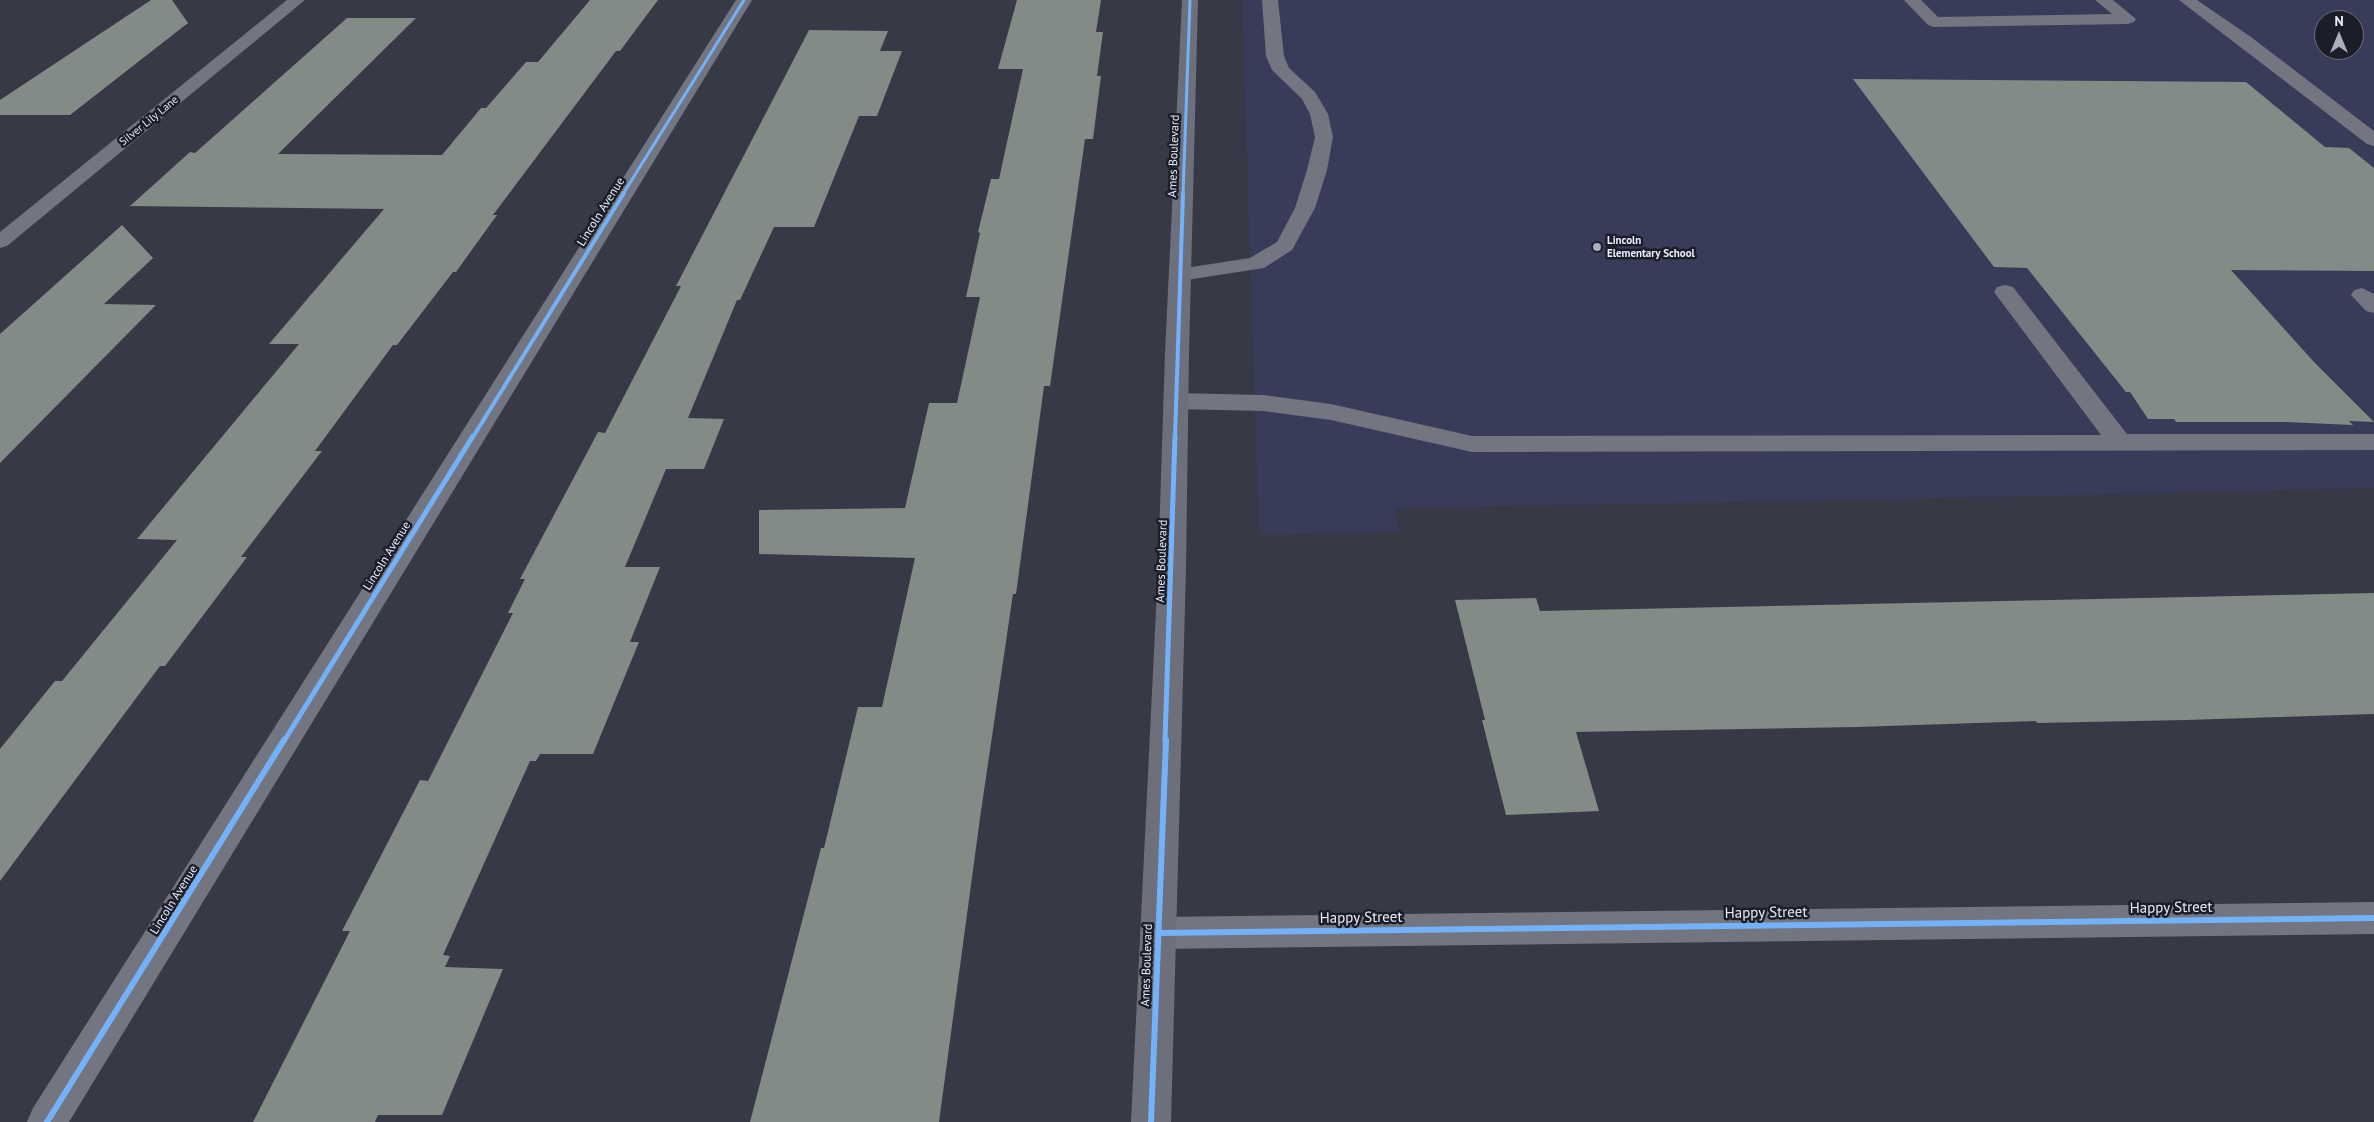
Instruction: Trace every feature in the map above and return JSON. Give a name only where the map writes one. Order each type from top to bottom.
[{"type":"street","name":"Silver Lily Lane","points":[[0,242],[297,0]]},
{"type":"street","name":"Lincoln Avenue","points":[[47,1122],[744,0]]},
{"type":"street","name":"Ames Boulevard","points":[[1151,1122],[1172,569],[1175,401],[1190,0]]},
{"type":"street","points":[[1180,275],[1256,263],[1285,246],[1306,208],[1318,170],[1324,137],[1319,114],[1309,96],[1282,70],[1275,56],[1270,0]]},
{"type":"street","points":[[1912,0],[1934,22],[2128,19],[2103,0]]},
{"type":"street","points":[[2187,0],[2245,41],[2374,140]]},
{"type":"street","points":[[2005,292],[2120,442]]},
{"type":"street","points":[[1175,401],[1263,403],[1331,412],[1408,432],[1472,444],[2374,442]]},
{"type":"street","name":"Happy Street","points":[[1158,933],[2374,918]]},
{"type":"shaded area","name":"Lincoln Elementary School","points":[[1242,0],[2374,0],[2374,488],[1396,508],[1399,532],[1259,535]]},
{"type":"building","points":[[151,0],[172,0],[188,23],[70,115],[0,115],[0,100]]},
{"type":"building","points":[[590,0],[658,0],[620,51],[616,51],[493,215],[497,215],[456,272],[453,272],[397,345],[393,345],[315,451],[322,451],[241,557],[247,557],[165,666],[160,666],[0,881],[0,749],[55,681],[62,681],[177,540],[137,539],[299,344],[269,344],[384,209],[130,206],[190,152],[195,153],[347,18],[416,18],[278,154],[442,155],[481,108],[486,108],[526,62],[538,62]]},
{"type":"building","points":[[1017,0],[1101,0],[1096,32],[1103,32],[1097,76],[1101,76],[1093,139],[1085,139],[1050,386],[1044,386],[1016,594],[1013,594],[980,818],[939,1122],[750,1122],[821,848],[824,848],[858,707],[882,707],[915,558],[759,554],[759,510],[905,508],[929,403],[957,403],[980,297],[966,297],[980,233],[978,232],[991,179],[999,179],[1023,69],[998,69]]},
{"type":"building","points":[[809,30],[888,31],[880,51],[902,51],[877,116],[859,116],[814,227],[774,227],[740,300],[737,300],[688,418],[724,419],[704,469],[666,469],[625,567],[660,567],[630,642],[639,642],[593,754],[540,754],[536,761],[530,761],[443,955],[450,956],[445,967],[503,969],[442,1115],[378,1115],[375,1122],[253,1122],[350,931],[342,931],[420,780],[428,781],[513,613],[508,613],[525,579],[520,579],[598,432],[605,433],[681,286],[676,286]]},
{"type":"building","points":[[1853,79],[2246,82],[2325,147],[2349,148],[2374,168],[2374,271],[2231,270],[2314,362],[2374,422],[2349,421],[2353,425],[2285,422],[2176,422],[2174,419],[2148,419],[2130,392],[2126,392],[2027,268],[1994,267]]},
{"type":"building","points":[[122,225],[153,258],[104,304],[156,305],[0,463],[0,334]]},
{"type":"building","points":[[2374,593],[2374,714],[2186,720],[2037,723],[2036,721],[1857,727],[1576,732],[1599,811],[1506,815],[1455,600],[1536,598],[1540,611]]},
{"type":"cycle path","points":[[47,1122],[744,0]]},
{"type":"cycle path","points":[[1151,1122],[1172,569],[1177,353],[1190,0]]},
{"type":"cycle path","points":[[1158,933],[2374,918]]},
{"type":"place","name":"Lincoln Elementary School","points":[[1597,247]]}]
